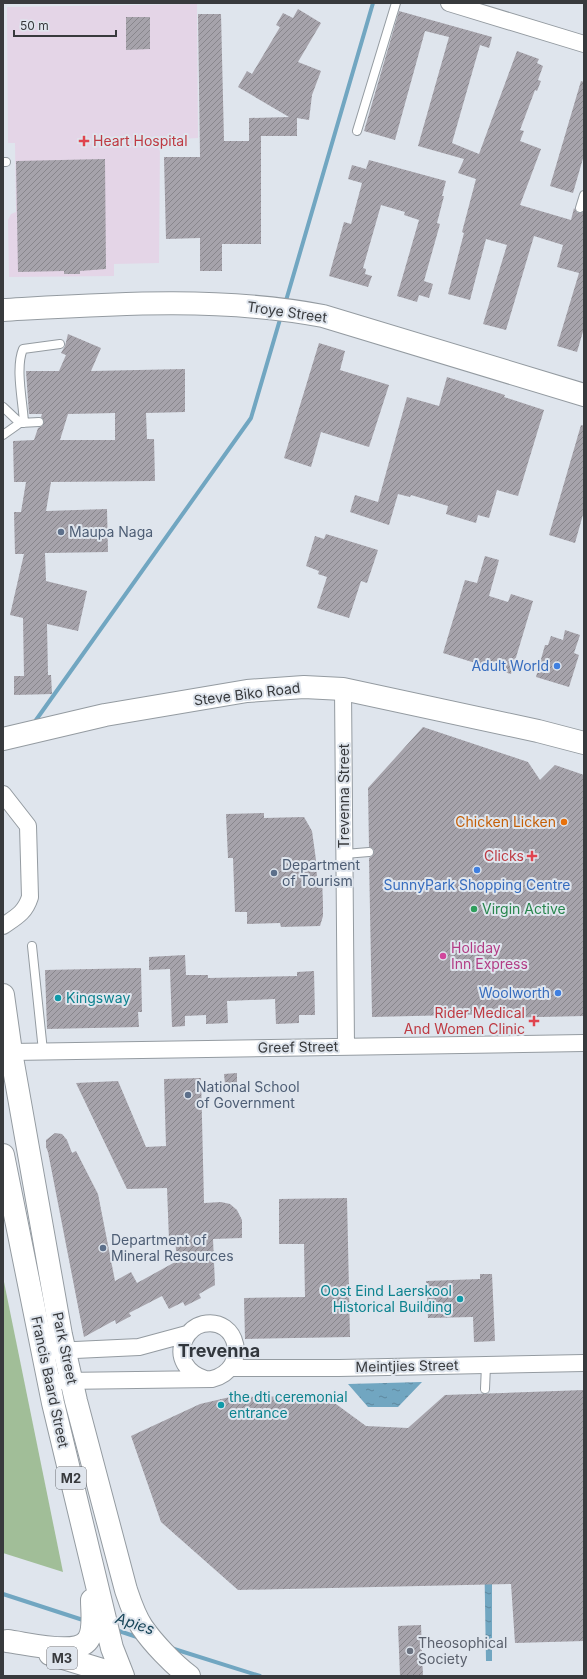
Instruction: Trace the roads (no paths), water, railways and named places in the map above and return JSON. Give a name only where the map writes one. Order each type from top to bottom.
[{"type":"main road","name":"Troye Street","points":[[3,310],[116,304],[202,304],[271,308],[303,312],[323,316],[584,395]]},
{"type":"main road","name":"Steve Biko Road","points":[[3,739],[106,715],[247,691],[304,687],[343,689],[584,743]]},
{"type":"main road","name":"Park Street","points":[[3,995],[11,1052],[65,1351],[124,1582],[132,1607],[142,1627],[189,1676]]},
{"type":"main road","name":"Francis Baard Street","points":[[3,1155],[42,1352],[91,1562],[97,1603],[122,1676]]},
{"type":"main road","points":[[5,1640],[55,1648],[74,1648],[82,1646],[89,1640],[97,1603]]},
{"type":"main road","name":"M3","points":[[5,1640],[122,1676]]},
{"type":"street","points":[[449,3],[485,8],[584,44]]},
{"type":"street","name":"Trevenna Street","points":[[343,689],[346,1046]]},
{"type":"street","points":[[3,794],[28,826],[30,897],[26,907],[20,914],[3,926]]},
{"type":"street","name":"Greef Street","points":[[11,1052],[584,1042]]},
{"type":"street","points":[[42,1352],[139,1347],[188,1334],[199,1326],[206,1324],[220,1326],[226,1329],[235,1341],[236,1355],[231,1368],[220,1377],[49,1381]]},
{"type":"street","points":[[188,1334],[182,1347],[184,1362],[192,1373],[205,1378]]},
{"type":"street","name":"Meintjies Street","points":[[231,1368],[339,1368],[584,1363]]},
{"type":"lane","points":[[357,131],[396,3]]},
{"type":"lane","points":[[580,208],[584,195]]},
{"type":"lane","points":[[22,423],[20,362],[23,350],[60,344]]},
{"type":"lane","points":[[3,407],[22,423]]},
{"type":"lane","points":[[3,435],[22,423],[39,422]]},
{"type":"lane","points":[[345,854],[369,852]]},
{"type":"lane","points":[[32,946],[42,1051]]},
{"type":"lane","points":[[485,1389],[486,1364]]},
{"type":"water","points":[[422,1382],[398,1407],[368,1407],[348,1384]]},
{"type":"water","points":[[492,1543],[492,1661],[486,1661],[484,1544]]},
{"type":"waterway","points":[[285,304],[373,3]]},
{"type":"waterway","points":[[36,720],[251,418],[281,316]]},
{"type":"waterway","name":"Apies","points":[[3,1594],[86,1621]]},
{"type":"waterway","name":"Apies","points":[[116,1630],[140,1638]]},
{"type":"waterway","name":"Apies","points":[[171,1648],[260,1676]]},
{"type":"place","name":"Heart Hospital","points":[[84,141]]},
{"type":"place","name":"Maupa Naga","points":[[61,532]]},
{"type":"place","name":"Adult World","points":[[557,666]]},
{"type":"place","name":"Chicken Licken","points":[[564,822]]},
{"type":"place","name":"Clicks","points":[[532,856]]},
{"type":"place","name":"SunnyPark Shopping Centre","points":[[477,870]]},
{"type":"place","name":"Department of Tourism","points":[[274,873]]},
{"type":"place","name":"Virgin Active","points":[[474,909]]},
{"type":"place","name":"Holiday Inn Express","points":[[443,956]]},
{"type":"place","name":"Woolworth","points":[[558,993]]},
{"type":"place","name":"Kingsway","points":[[58,998]]},
{"type":"place","name":"Rider Medical And Women Clinic","points":[[534,1021]]},
{"type":"place","name":"National School of Government","points":[[188,1095]]},
{"type":"place","name":"Department of Mineral Resources","points":[[103,1248]]},
{"type":"place","name":"Oost Eind Laerskool Historical Building","points":[[460,1299]]},
{"type":"place","name":"the dti ceremonial entrance","points":[[221,1405]]},
{"type":"place","name":"Theosophical Society","points":[[410,1651]]},
{"type":"district","name":"Trevenna","points":[[219,1351]]}]
